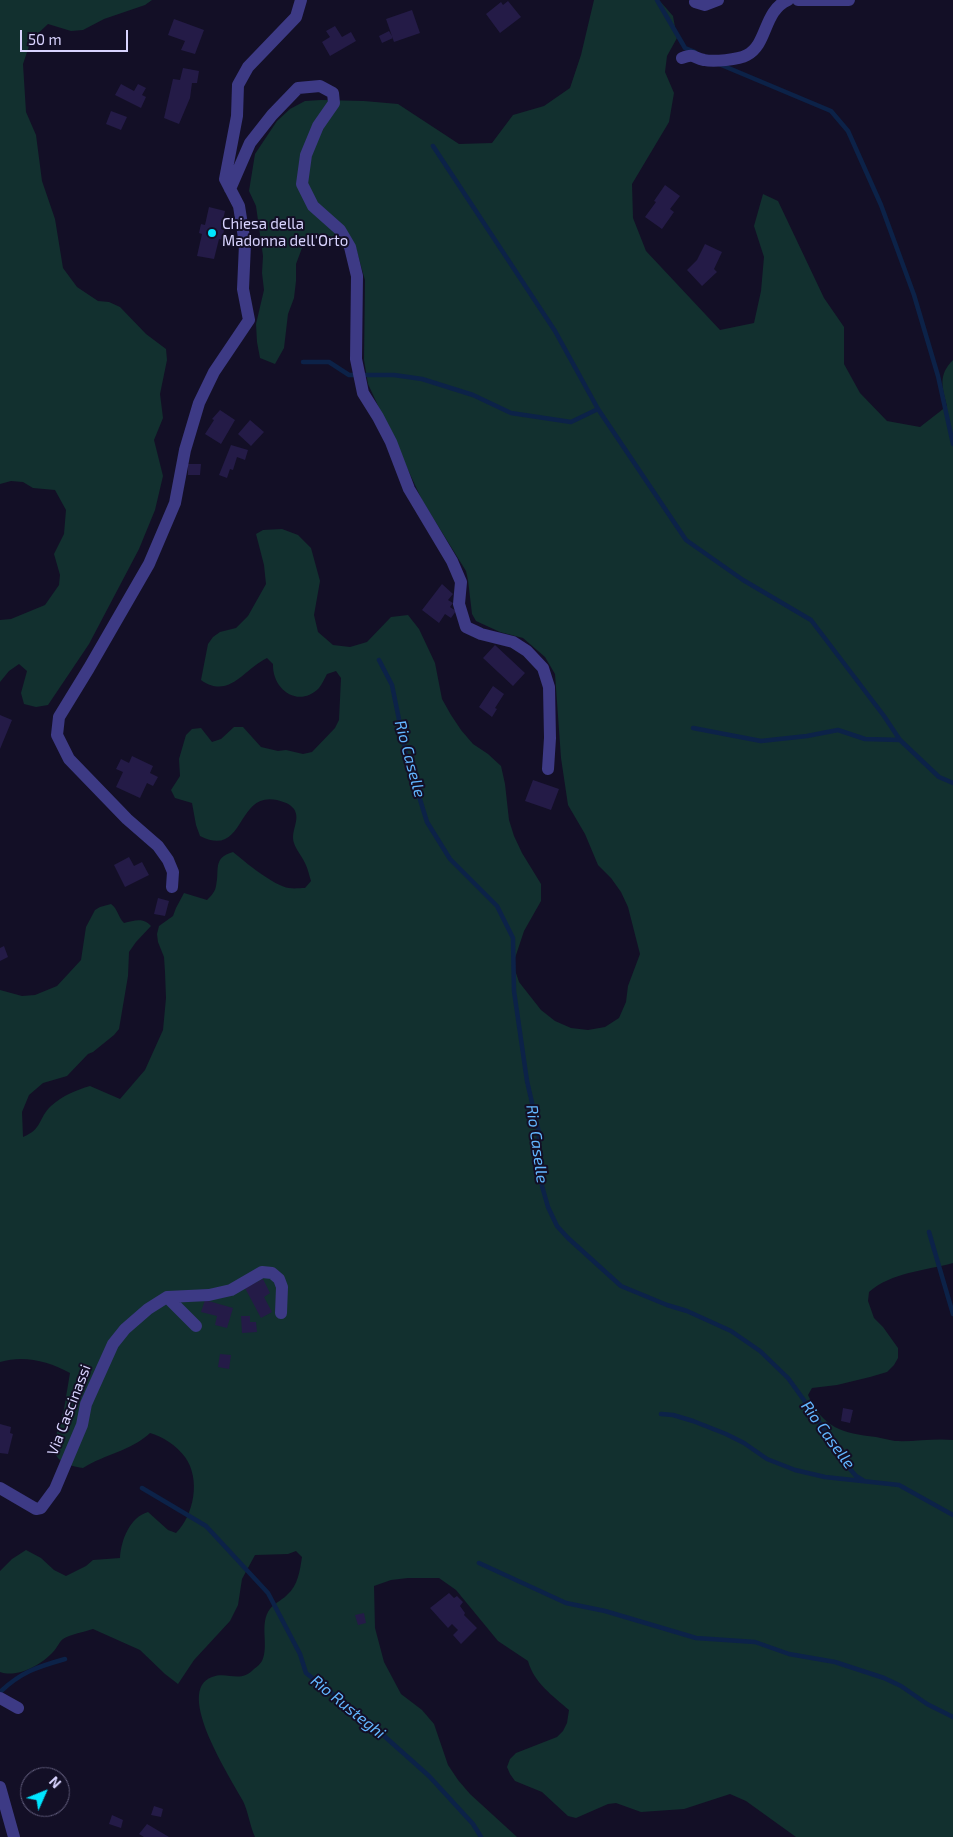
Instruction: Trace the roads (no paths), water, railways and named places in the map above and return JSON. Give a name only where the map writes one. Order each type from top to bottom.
[{"type":"street","points":[[172,887],[173,872],[168,860],[158,846],[127,819],[69,759],[57,735],[59,717],[149,564],[175,503],[186,450],[199,403],[214,372],[249,320],[244,289],[245,244],[239,206],[225,179],[237,116],[238,85],[248,67],[296,17],[301,0]]},
{"type":"street","points":[[695,2],[705,5],[718,0]]},
{"type":"street","points":[[682,58],[696,56],[703,60],[745,56],[760,41],[771,15],[782,3],[788,0]]},
{"type":"street","points":[[798,0],[849,0]]},
{"type":"street","points":[[230,189],[250,143],[272,115],[298,88],[320,86],[333,93],[334,104],[318,126],[306,156],[302,184],[313,206],[340,230],[350,247],[358,276],[356,359],[363,393],[391,442],[409,489],[452,561],[461,582],[460,604],[466,627],[481,634],[513,642],[527,651],[543,668],[549,687],[550,738],[548,769]]},
{"type":"street","points":[[167,1297],[231,1290],[262,1272],[272,1273],[279,1279],[282,1287],[281,1313]]},
{"type":"street","points":[[167,1297],[196,1326]]},
{"type":"street","name":"Via Cascinassi","points":[[0,1488],[36,1509],[42,1508],[55,1489],[82,1425],[86,1404],[113,1344],[137,1318],[167,1297]]},
{"type":"street","points":[[0,1698],[18,1708]]},
{"type":"street","points":[[0,1787],[14,1837]]},
{"type":"waterway","points":[[657,0],[685,48],[695,52]]},
{"type":"waterway","points":[[719,64],[831,111],[848,131],[881,205],[914,295],[938,376],[953,444]]},
{"type":"waterway","points":[[433,146],[555,331],[598,409],[686,540],[743,580],[811,620],[900,740],[939,777],[953,783]]},
{"type":"waterway","points":[[303,362],[329,362],[349,375],[394,375],[422,379],[473,395],[511,413],[571,422],[598,409]]},
{"type":"waterway","name":"Rio Caselle","points":[[379,660],[392,685],[406,754],[427,822],[450,859],[497,906],[513,938],[514,991],[527,1081],[539,1133],[538,1152],[542,1186],[548,1207],[557,1226],[621,1286],[687,1311],[731,1331],[760,1351],[788,1378],[814,1414],[844,1462],[856,1476],[864,1481]]},
{"type":"waterway","points":[[693,728],[761,741],[807,736],[838,730],[865,739],[900,740]]},
{"type":"waterway","points":[[929,1232],[953,1314]]},
{"type":"waterway","name":"Rio Caselle","points":[[661,1414],[673,1415],[693,1421],[726,1434],[744,1443],[767,1459],[795,1470],[825,1477],[899,1485],[953,1515]]},
{"type":"waterway","name":"Rio Rusteghi","points":[[142,1488],[206,1526],[268,1593],[300,1654],[306,1673],[364,1718],[429,1776],[473,1824],[481,1837]]},
{"type":"waterway","name":"Rio Caselle","points":[[479,1563],[566,1603],[605,1611],[696,1638],[755,1642],[789,1654],[835,1662],[884,1678],[953,1717]]},
{"type":"waterway","points":[[0,1692],[30,1671],[65,1659]]},
{"type":"place","name":"Chiesa della Madonna dell'Orto","points":[[212,233]]}]
